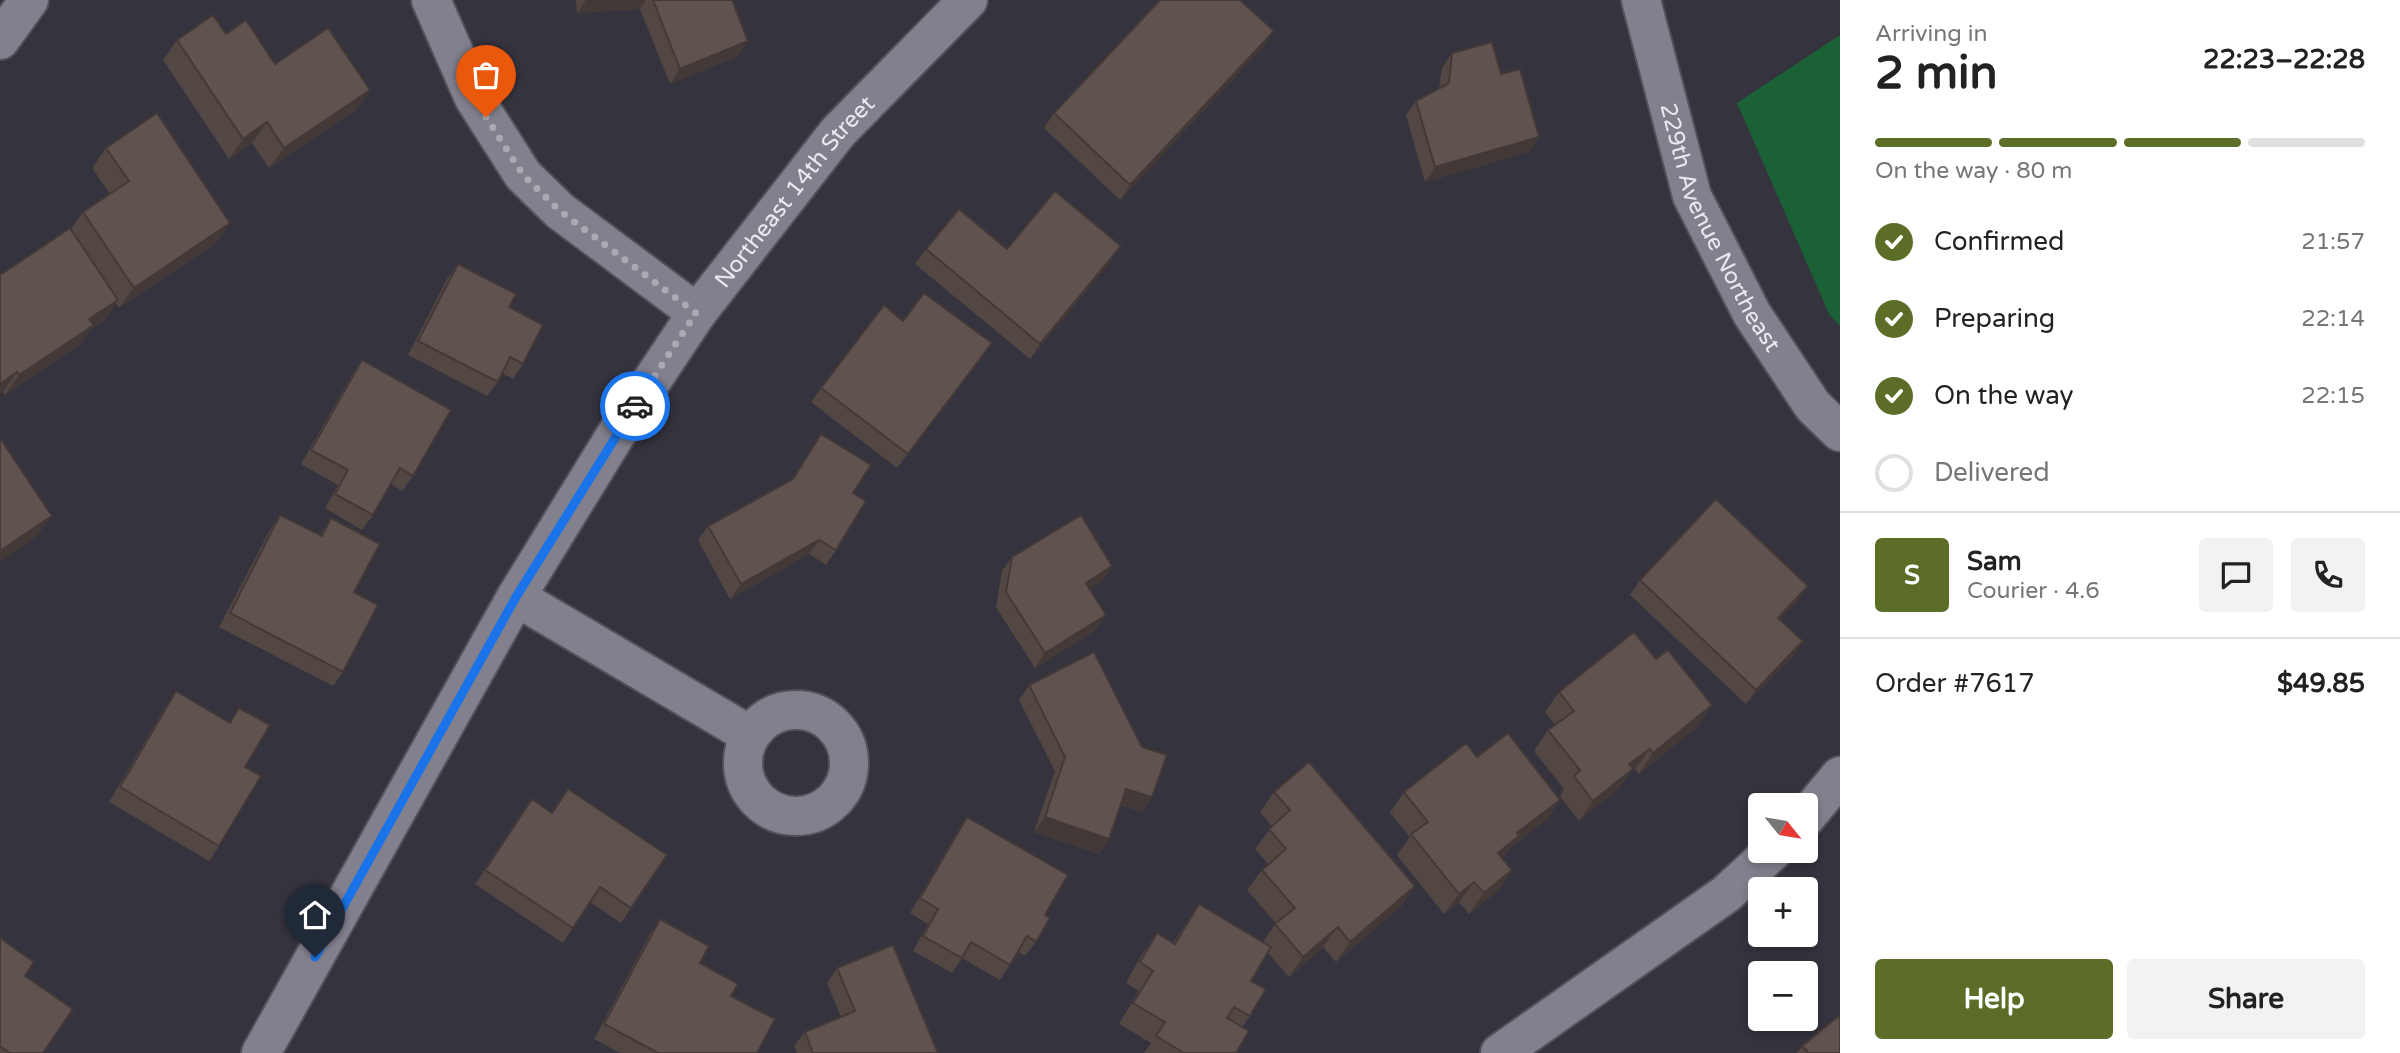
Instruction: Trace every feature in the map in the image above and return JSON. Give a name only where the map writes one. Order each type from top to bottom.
[{"type":"street","points":[[0,40],[29,0]]},
{"type":"street","points":[[430,0],[474,98],[523,175],[560,211],[696,313]]},
{"type":"street","name":"Northeast 14th Street","points":[[261,1053],[516,597],[615,436],[696,313],[838,132],[968,0]]},
{"type":"street","name":"229th Avenue Northeast","points":[[1641,0],[1692,196],[1752,314],[1814,406],[1840,432]]},
{"type":"street","points":[[516,597],[750,735]]},
{"type":"street","points":[[1818,803],[1840,776]]},
{"type":"street","points":[[1500,1053],[1726,894],[1760,863]]},
{"type":"green space","points":[[1840,35],[1840,326],[1829,314],[1737,103]]},
{"type":"building","points":[[653,0],[732,0],[748,41],[680,69]]},
{"type":"building","points":[[1160,0],[1240,0],[1274,31],[1130,185],[1054,113]]},
{"type":"building","points":[[213,15],[226,34],[246,20],[275,64],[328,28],[370,90],[284,148],[267,122],[243,139],[177,40]]},
{"type":"building","points":[[1492,42],[1501,74],[1520,69],[1539,137],[1435,167],[1416,101],[1449,83],[1452,53]]},
{"type":"building","points":[[157,113],[230,223],[134,288],[83,212],[129,181],[106,148]]},
{"type":"building","points":[[1055,191],[1121,246],[1040,344],[926,249],[959,209],[1007,249]]},
{"type":"building","points":[[70,228],[118,300],[89,319],[94,325],[19,375],[17,372],[0,384],[0,275]]},
{"type":"building","points":[[458,264],[516,294],[509,307],[543,325],[523,364],[510,357],[498,382],[418,341]]},
{"type":"building","points":[[924,293],[992,343],[908,454],[821,388],[884,305],[903,321]]},
{"type":"building","points":[[362,360],[451,410],[413,476],[400,468],[373,515],[335,494],[348,470],[311,450]]},
{"type":"building","points":[[821,434],[871,465],[853,493],[866,501],[836,550],[819,540],[741,584],[708,526],[793,479]]},
{"type":"building","points":[[0,438],[52,516],[0,551]]},
{"type":"building","points":[[1716,499],[1808,586],[1778,618],[1803,641],[1756,690],[1640,580]]},
{"type":"building","points":[[280,515],[322,536],[331,518],[380,544],[354,592],[378,605],[343,672],[230,613]]},
{"type":"building","points":[[1081,515],[1112,566],[1086,583],[1106,615],[1045,653],[1006,592],[1012,557]]},
{"type":"building","points":[[1634,632],[1656,659],[1668,650],[1712,705],[1653,753],[1650,749],[1629,764],[1633,769],[1593,801],[1574,776],[1580,770],[1548,730],[1574,711],[1559,692]]},
{"type":"building","points":[[1094,652],[1142,747],[1167,755],[1152,797],[1126,789],[1109,839],[1045,817],[1065,757],[1029,685]]},
{"type":"building","points":[[176,691],[230,723],[239,708],[270,725],[245,767],[261,776],[219,846],[120,787]]},
{"type":"building","points":[[1508,733],[1560,800],[1517,833],[1519,836],[1498,853],[1512,870],[1484,893],[1474,882],[1459,894],[1411,834],[1428,822],[1404,792],[1466,743],[1477,757]]},
{"type":"building","points":[[1309,762],[1415,886],[1350,942],[1338,927],[1303,957],[1275,924],[1295,908],[1262,870],[1286,849],[1269,829],[1290,810],[1274,792]]},
{"type":"building","points":[[568,789],[667,855],[631,908],[600,887],[573,928],[485,870],[532,799],[552,813]]},
{"type":"building","points":[[967,817],[1068,875],[1045,915],[1050,918],[1036,942],[1027,936],[1010,965],[971,942],[962,958],[923,936],[938,909],[920,898]]},
{"type":"building","points":[[1199,904],[1271,947],[1251,981],[1266,989],[1250,1016],[1234,1007],[1227,1018],[1249,1031],[1236,1053],[1184,1053],[1156,1036],[1165,1022],[1133,1003],[1153,971],[1140,962],[1157,933],[1175,944]]},
{"type":"building","points":[[660,919],[709,946],[700,963],[738,984],[731,996],[775,1019],[757,1053],[658,1053],[604,1024]]},
{"type":"building","points":[[0,938],[34,962],[25,976],[73,1009],[43,1053],[10,1053],[0,1046]]},
{"type":"building","points":[[893,945],[938,1053],[813,1053],[805,1032],[855,1011],[837,968]]},
{"type":"building","points":[[1840,1015],[1840,1053],[1809,1053],[1802,1046]]},
{"type":"way so far","points":[[486,117],[523,175],[560,211],[696,313],[635,406]]},
{"type":"route","points":[[315,957],[516,597],[635,406]]}]
